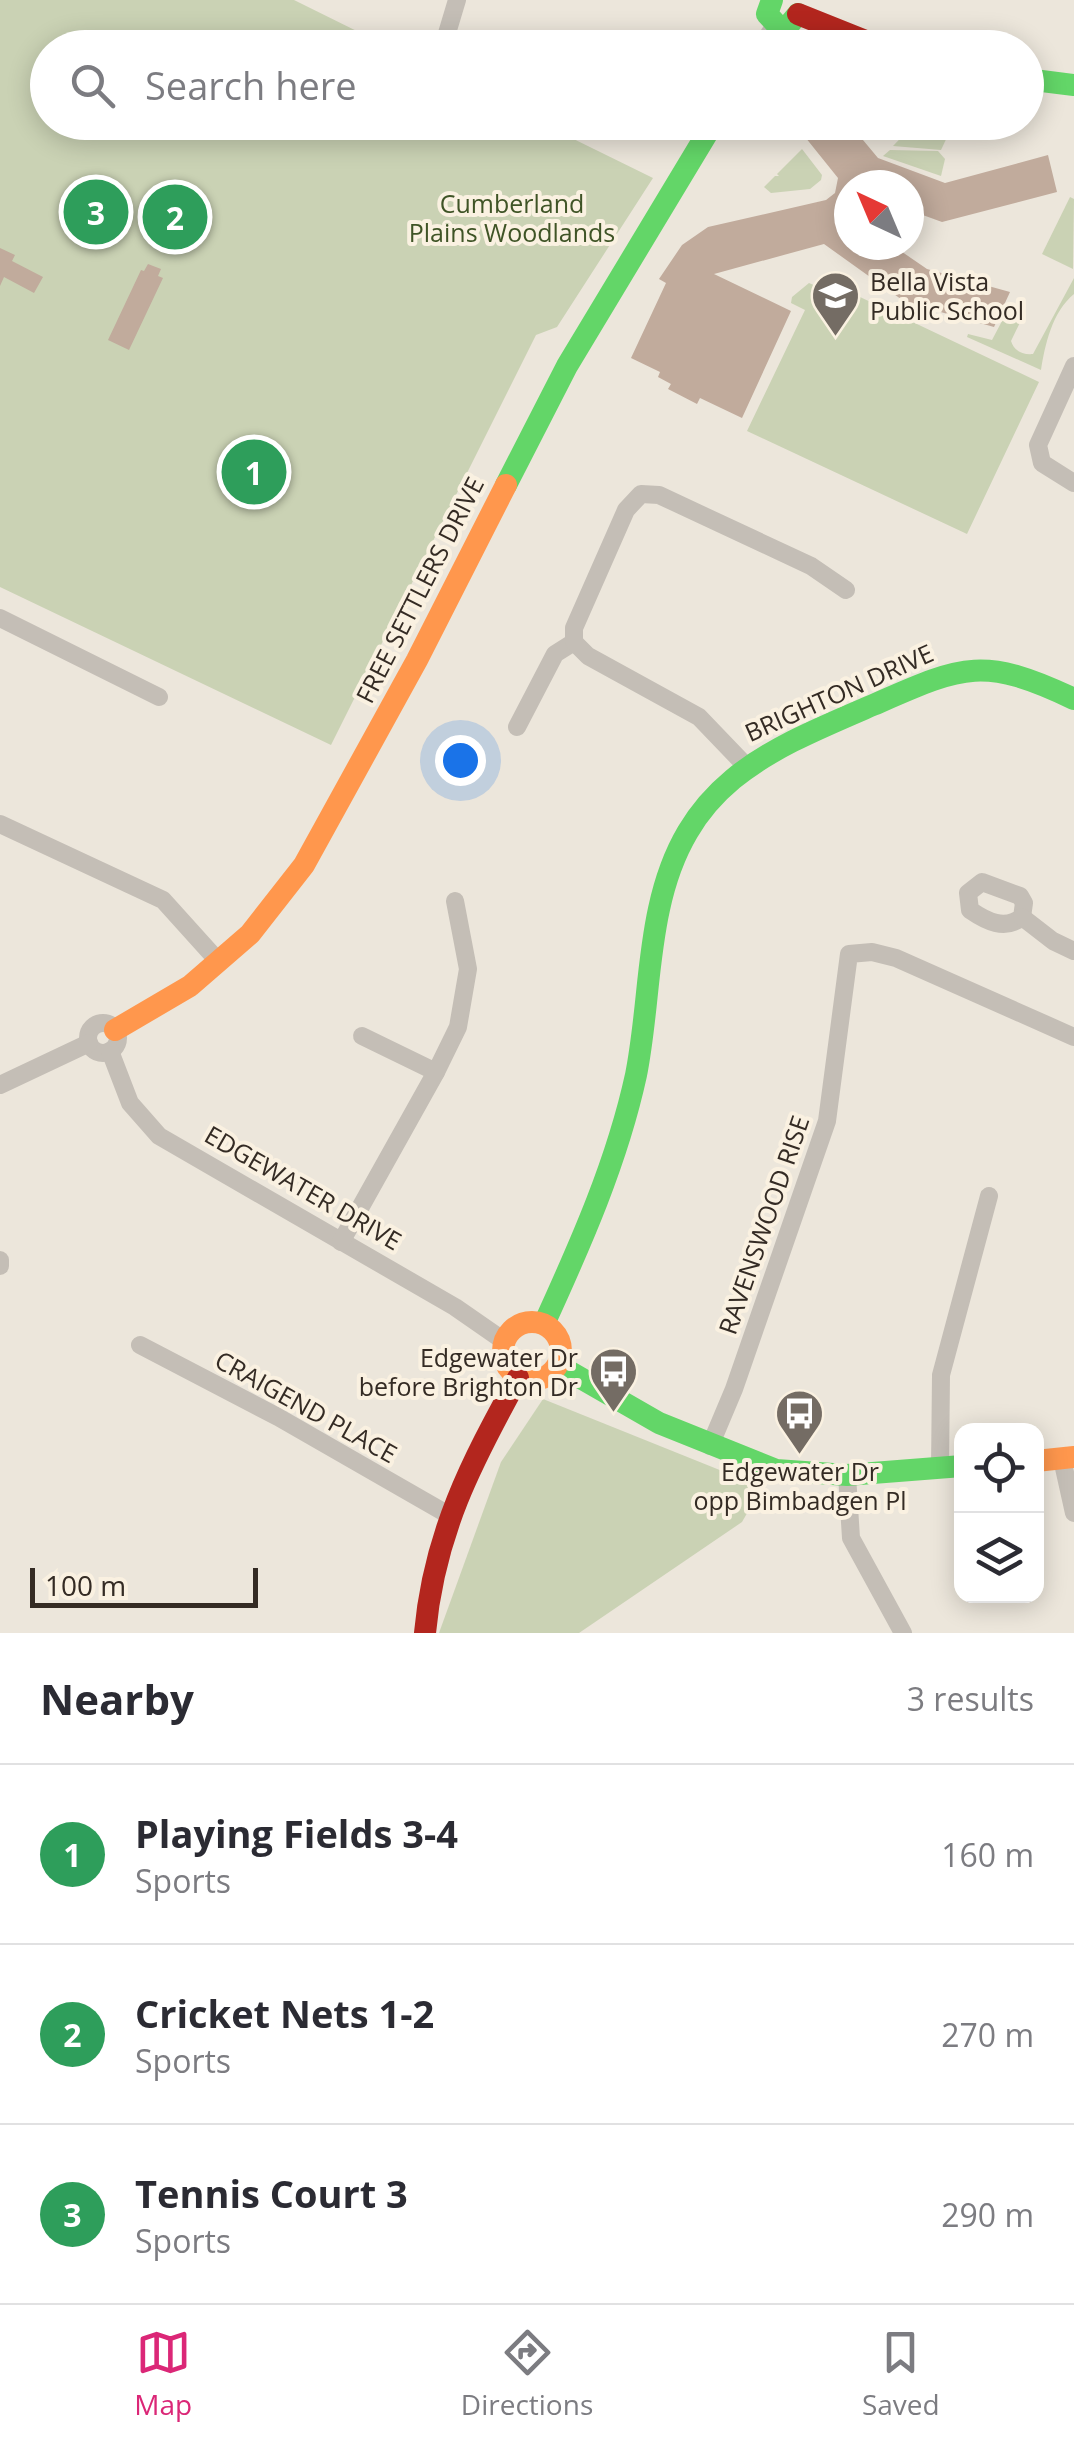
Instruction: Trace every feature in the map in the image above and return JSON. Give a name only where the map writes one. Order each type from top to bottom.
[{"type":"street","points":[[448,30],[457,0]]},
{"type":"street","points":[[772,0],[767,14],[775,25],[788,26],[796,7],[845,30]]},
{"type":"street","points":[[772,30],[775,25]]},
{"type":"street","points":[[1044,82],[1074,85]]},
{"type":"street","name":"FREE SETTLERS DRIVE","points":[[113,1041],[218,962],[261,920],[319,840],[417,660],[567,366],[703,140]]},
{"type":"street","points":[[1074,366],[1038,446],[1042,463],[1074,483]]},
{"type":"street","points":[[746,766],[699,717],[588,656],[574,642],[574,628],[626,510],[641,494],[659,495],[811,566],[846,590]]},
{"type":"street","points":[[0,618],[159,697]]},
{"type":"street","points":[[518,727],[555,654],[574,642]]},
{"type":"street","name":"BRIGHTON DRIVE","points":[[544,1324],[589,1224],[612,1159],[637,1068],[654,920],[664,880],[698,818],[746,766],[785,742],[948,673],[970,668],[1014,672],[1074,699]]},
{"type":"street","points":[[0,824],[163,900],[218,962]]},
{"type":"street","points":[[340,1242],[458,1027],[468,969],[455,901]]},
{"type":"street","points":[[1022,917],[1053,941],[1074,950]]},
{"type":"street","name":"RAVENSWOOD RISE","points":[[710,1446],[827,1122],[849,954],[872,952],[896,958],[1074,1037]]},
{"type":"street","points":[[105,1024],[113,1041],[99,1053],[89,1043],[90,1033],[105,1024]]},
{"type":"street","points":[[362,1036],[436,1072]]},
{"type":"street","name":"EDGEWATER DRIVE","points":[[113,1041],[130,1103],[159,1136],[455,1307],[504,1340]]},
{"type":"street","points":[[0,1085],[89,1043]]},
{"type":"street","points":[[558,1365],[659,1424],[776,1470],[847,1474],[951,1467],[941,1375],[988,1196]]},
{"type":"street","points":[[521,1324],[544,1324],[560,1342],[558,1365],[536,1381],[518,1378],[506,1366],[504,1340],[521,1324]]},
{"type":"street","name":"CRAIGEND PLACE","points":[[140,1345],[278,1417],[447,1514]]},
{"type":"street","points":[[425,1633],[432,1572],[447,1514],[518,1378]]},
{"type":"street","points":[[1068,1458],[1074,1513]]},
{"type":"street","points":[[847,1474],[851,1538],[904,1633]]},
{"type":"green space","name":"Cumberland Plains Woodlands","points":[[0,0],[294,0],[355,30],[30,30],[30,140],[576,140],[653,178],[557,327],[536,335],[331,745],[0,587]]},
{"type":"green space","points":[[899,140],[946,140],[941,150],[893,146]]},
{"type":"green space","points":[[802,149],[822,175],[821,180],[810,189],[771,193],[764,187]]},
{"type":"green space","points":[[890,150],[938,151],[945,159],[941,176],[883,156]]},
{"type":"green space","points":[[1070,197],[1074,199],[1073,269],[1042,254]]},
{"type":"green space","points":[[820,278],[1039,382],[967,534],[747,431],[805,310],[791,303],[792,297],[809,283],[816,286]]},
{"type":"green space","points":[[1074,278],[1074,294],[1055,319],[1041,370],[967,337],[968,334],[992,340],[1011,304],[1026,310],[1012,344],[1019,352],[1033,354]]},
{"type":"green space","points":[[543,1399],[762,1487],[742,1522],[579,1633],[439,1633],[501,1462]]},
{"type":"building","points":[[807,140],[863,140],[878,158],[910,170],[834,170],[834,173]]},
{"type":"building","points":[[1048,155],[1057,192],[942,222],[924,215],[924,175],[945,183]]},
{"type":"building","points":[[834,194],[834,251],[824,244],[714,274],[791,311],[742,418],[700,398],[697,404],[668,389],[671,384],[658,377],[660,372],[631,358],[666,283],[659,279],[682,245],[708,227],[826,200]]},
{"type":"building","points":[[0,248],[15,255],[12,261],[43,277],[34,293],[4,277],[0,286]]},
{"type":"building","points":[[846,260],[914,260],[927,269],[1010,292],[994,327],[905,302]]},
{"type":"building","points":[[148,264],[161,269],[158,276],[163,278],[129,350],[108,340],[141,270]]},
{"type":"traffic: fast","points":[[772,0],[767,14],[778,26],[788,26],[798,14]]},
{"type":"traffic: fast","points":[[1044,81],[1074,85]]},
{"type":"traffic: fast","points":[[506,485],[567,366],[703,140]]},
{"type":"traffic: fast","points":[[544,1324],[597,1202],[628,1107],[640,1054],[655,929],[672,866],[689,830],[710,801],[765,756],[798,738],[951,674],[993,671],[1043,685],[1074,699]]},
{"type":"traffic: fast","points":[[558,1365],[659,1423],[776,1470],[847,1475],[954,1467]]},
{"type":"traffic: slow","points":[[115,1030],[190,986],[250,934],[304,865],[417,660],[506,485]]},
{"type":"traffic: slow","points":[[532,1322],[553,1330],[561,1351],[553,1372],[532,1380],[511,1372],[503,1351],[511,1330],[532,1322]]},
{"type":"traffic: slow","points":[[1044,1460],[1074,1457]]},
{"type":"traffic: jam","points":[[798,14],[838,30]]},
{"type":"traffic: jam","points":[[425,1633],[437,1563],[457,1500],[518,1378]]},
{"type":"place","name":"Tennis Court 3","points":[[96,212]]},
{"type":"place","name":"Cricket Nets 1-2","points":[[175,217]]},
{"type":"place","name":"Bella Vista Public School","points":[[835,338]]},
{"type":"place","name":"Playing Fields 3-4","points":[[254,472]]},
{"type":"place","name":"Edgewater Dr before Brighton Dr","points":[[613,1414]]},
{"type":"place","name":"Edgewater Dr opp Bimbadgen Pl","points":[[800,1456]]}]
